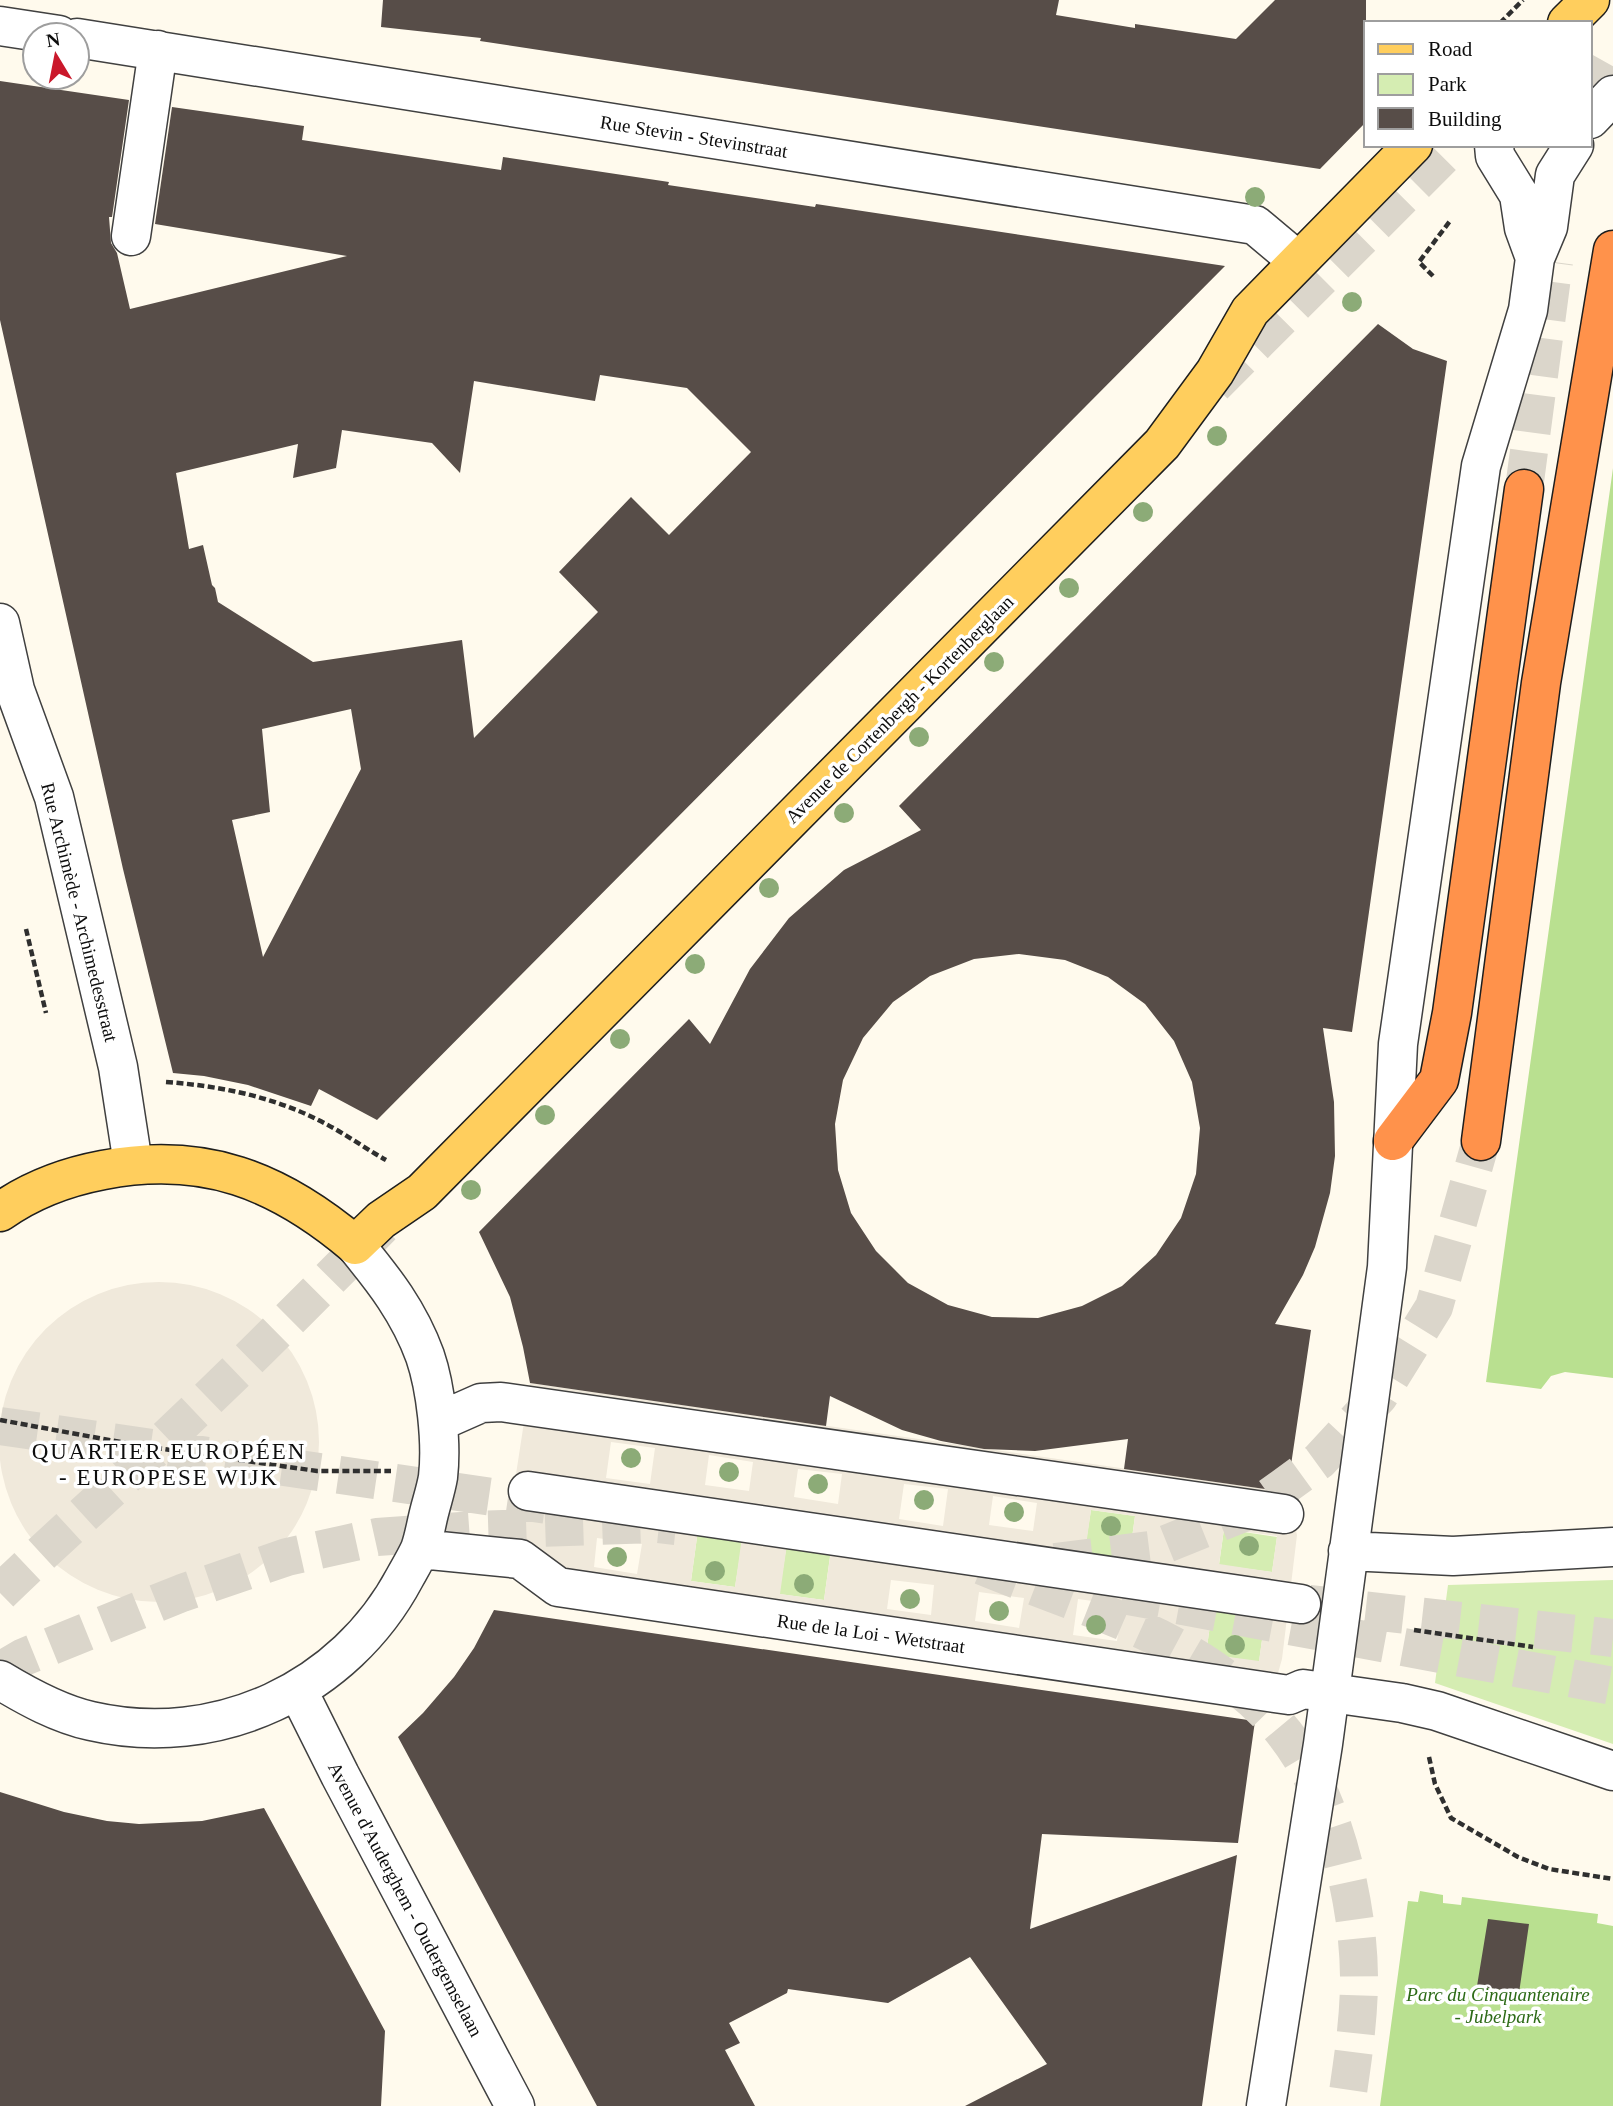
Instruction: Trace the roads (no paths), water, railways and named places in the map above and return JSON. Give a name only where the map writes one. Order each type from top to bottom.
[{"type":"highway","points":[[1481,1141],[1541,683],[1613,250]]},
{"type":"highway","points":[[1393,1141],[1440,1080],[1452,1013],[1524,489]]},
{"type":"main road","points":[[1569,21],[1590,0]]},
{"type":"main road","name":"Avenue de Cortenbergh - Kortenberglaan","points":[[355,1245],[380,1220],[422,1192],[1162,444],[1215,372],[1250,311],[1411,147]]},
{"type":"main road","points":[[0,1212],[18,1199],[74,1175],[133,1164],[164,1163],[208,1168],[249,1178],[287,1195],[323,1217],[355,1245]]},
{"type":"street","points":[[0,26],[21,29]]},
{"type":"street","name":"Rue Stevin - Stevinstraat","points":[[91,40],[1255,225],[1298,261]]},
{"type":"street","points":[[131,236],[158,50]]},
{"type":"street","points":[[1592,116],[1613,95]]},
{"type":"street","points":[[1494,147],[1495,156],[1519,195],[1524,228],[1535,258]]},
{"type":"street","points":[[1266,2106],[1329,1692],[1387,1267],[1398,1044],[1480,466],[1528,310],[1535,258],[1548,227],[1555,175],[1573,147]]},
{"type":"street","name":"Rue Archimède - Archimedesstraat","points":[[0,623],[15,690],[54,797],[118,1067],[133,1164]]},
{"type":"street","points":[[0,1680],[34,1701],[91,1721],[164,1728],[211,1723],[256,1710],[298,1690],[349,1653],[390,1605],[420,1549],[438,1477],[438,1422],[425,1357],[397,1297],[355,1245]]},
{"type":"street","points":[[438,1422],[481,1403],[501,1402],[1284,1514]]},
{"type":"street","points":[[528,1490],[1301,1604]]},
{"type":"street","points":[[1348,1551],[1452,1556],[1613,1547]]},
{"type":"street","name":"Rue de la Loi - Wetstraat","points":[[420,1549],[520,1559],[558,1587],[1289,1695],[1303,1689],[1402,1703],[1437,1711],[1613,1771]]},
{"type":"street","name":"Avenue d'Auderghem - Oudergemselaan","points":[[298,1690],[515,2106]]},
{"type":"tunnel","points":[[1592,93],[1613,56]]},
{"type":"tunnel","points":[[1214,385],[1452,147]]},
{"type":"tunnel","points":[[1524,489],[1554,262]]},
{"type":"tunnel","points":[[1055,1562],[1151,1550],[1253,1509],[1319,1461],[1379,1396],[1434,1307],[1481,1141]]},
{"type":"tunnel","points":[[0,1593],[194,1412],[382,1226]]},
{"type":"tunnel","points":[[0,1426],[562,1507]]},
{"type":"tunnel","points":[[0,1671],[24,1657],[182,1593],[287,1557],[377,1537],[474,1530],[658,1524],[676,1526]]},
{"type":"tunnel","points":[[982,1566],[1129,1624],[1184,1651],[1220,1674],[1259,1706],[1277,1724],[1302,1759],[1330,1818],[1340,1850],[1354,1917],[1359,1995],[1346,2106]]},
{"type":"tunnel","points":[[1123,1595],[1613,1686]]},
{"type":"tunnel","points":[[1309,1604],[1613,1638]]},
{"type":"district","name":"QUARTIER EUROPÉEN - EUROPESE WIJK","points":[[169,1464]]},
{"type":"park label","name":"Parc du Cinquantenaire - Jubelpark","points":[[1498,2005]]}]
